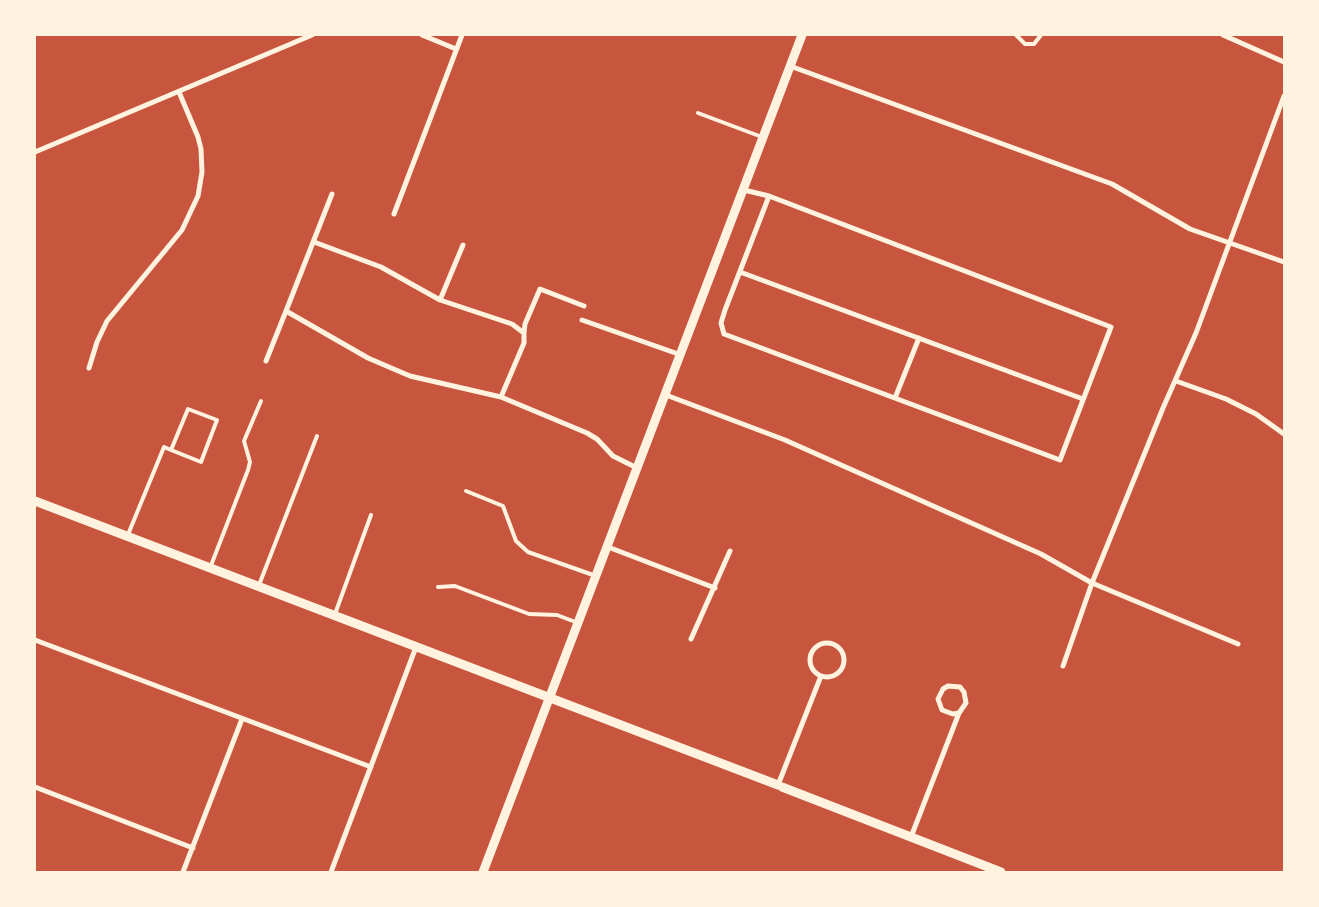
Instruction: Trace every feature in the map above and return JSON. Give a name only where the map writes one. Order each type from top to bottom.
[{"type":"street","points":[[35,152],[312,35]]},
{"type":"street","points":[[422,35],[456,49]]},
{"type":"street","points":[[394,214],[462,35]]},
{"type":"street","points":[[483,872],[802,35]]},
{"type":"street","points":[[1223,35],[1284,62]]},
{"type":"street","points":[[790,66],[1112,184],[1190,229],[1284,262]]},
{"type":"street","points":[[89,368],[97,342],[108,321],[182,230],[198,196],[202,172],[201,149],[198,137],[179,92]]},
{"type":"street","points":[[1063,666],[1092,583],[1196,333],[1284,96]]},
{"type":"street","points":[[744,190],[769,196],[1112,326],[1060,460],[724,334],[721,323],[769,196]]},
{"type":"street","points":[[266,361],[332,194]]},
{"type":"street","points":[[314,242],[381,267],[440,300],[512,324],[524,333]]},
{"type":"street","points":[[440,300],[463,245]]},
{"type":"street","points":[[740,272],[1084,399]]},
{"type":"street","points":[[501,397],[524,343],[525,324],[540,289],[584,306]]},
{"type":"street","points":[[286,310],[368,358],[410,376],[501,397],[587,434],[597,439],[613,456],[637,468]]},
{"type":"street","points":[[582,320],[681,355]]},
{"type":"street","points":[[894,398],[919,338]]},
{"type":"street","points":[[1176,381],[1226,398],[1256,414],[1284,434]]},
{"type":"street","points":[[666,395],[804,448],[1041,554],[1092,583],[1238,644]]},
{"type":"street","points":[[35,501],[780,786],[911,837],[984,869],[1001,872]]},
{"type":"street","points":[[608,547],[715,588]]},
{"type":"street","points":[[692,640],[730,552]]},
{"type":"street","points":[[35,640],[371,767]]},
{"type":"street","points":[[825,643],[835,644],[842,651],[844,664],[834,675],[821,676],[811,667],[812,652],[817,646],[825,643]]},
{"type":"street","points":[[331,872],[416,648]]},
{"type":"street","points":[[780,786],[821,676]]},
{"type":"street","points":[[911,837],[959,713],[966,703],[964,692],[960,687],[948,686],[939,693],[939,705],[947,714],[959,713]]},
{"type":"street","points":[[183,872],[242,719]]},
{"type":"street","points":[[35,788],[193,848]]},
{"type":"lane","points":[[1016,35],[1024,44],[1034,44],[1041,35]]},
{"type":"lane","points":[[698,113],[764,138]]},
{"type":"lane","points":[[210,568],[248,470],[250,462],[244,442],[260,402]]},
{"type":"lane","points":[[127,537],[164,447],[171,450],[201,462],[217,420],[188,409],[171,450]]},
{"type":"lane","points":[[258,587],[317,436]]},
{"type":"lane","points":[[466,491],[503,506],[516,542],[528,552],[596,576]]},
{"type":"lane","points":[[334,616],[371,515]]},
{"type":"lane","points":[[438,587],[455,586],[529,614],[557,615],[578,624]]}]
